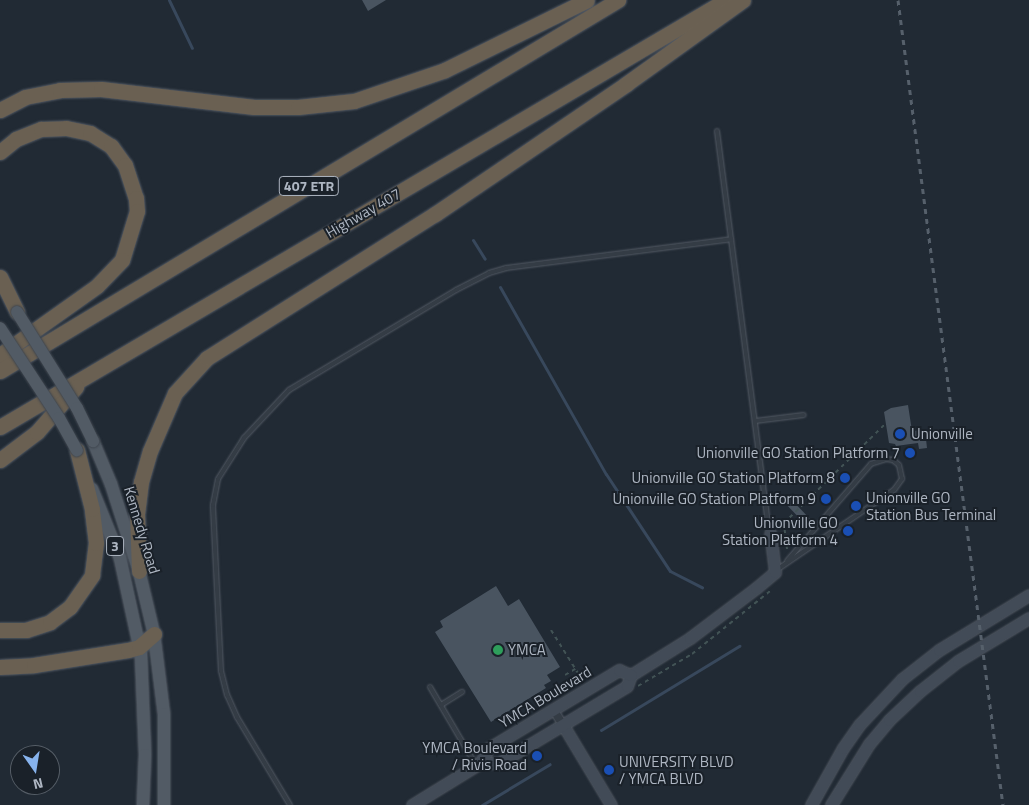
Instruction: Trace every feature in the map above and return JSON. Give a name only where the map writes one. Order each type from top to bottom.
[{"type":"highway","points":[[0,110],[25,98],[68,90],[101,89],[254,107],[298,107],[354,100],[445,70],[587,0]]},
{"type":"highway","name":"407 ETR","points":[[0,371],[618,0]]},
{"type":"highway","name":"Highway 407","points":[[0,428],[726,0]]},
{"type":"highway","points":[[139,571],[137,514],[141,482],[150,451],[175,393],[208,358],[435,214],[626,84],[743,0]]},
{"type":"highway","points":[[0,152],[16,139],[41,129],[66,128],[90,133],[111,146],[125,165],[136,198],[137,212],[122,260],[97,286],[0,355]]},
{"type":"highway","points":[[0,277],[17,312]]},
{"type":"highway","points":[[0,460],[37,432],[84,377]]},
{"type":"highway","points":[[0,630],[26,630],[50,622],[70,607],[92,574],[96,543],[92,509],[77,450]]},
{"type":"highway","points":[[0,667],[34,665],[140,647],[154,634]]},
{"type":"main road","name":"Kennedy Road","points":[[0,293],[17,312],[77,408],[93,440],[111,484],[139,571],[154,634],[164,714],[164,805]]},
{"type":"main road","name":"Kennedy Road","points":[[0,328],[59,418],[77,450],[120,558],[140,647],[145,755],[143,805]]},
{"type":"main road","points":[[770,533],[775,572]]},
{"type":"main road","name":"YMCA Boulevard","points":[[478,764],[498,763],[627,686],[631,675],[690,638],[775,572]]},
{"type":"main road","points":[[810,805],[843,748],[866,717],[902,679],[939,650],[1029,595]]},
{"type":"main road","points":[[832,805],[869,744],[889,720],[920,690],[958,661],[1029,618]]},
{"type":"main road","name":"YMCA Boulevard","points":[[412,805],[478,764],[489,748],[619,670],[631,675]]},
{"type":"main road","points":[[563,725],[612,805]]},
{"type":"street","points":[[554,709],[563,725]]},
{"type":"lane","points":[[717,131],[770,533]]},
{"type":"lane","points":[[290,805],[237,717],[227,695],[221,671],[213,505],[218,479],[244,438],[267,411],[289,390],[447,295],[489,273],[506,268],[731,239]]},
{"type":"lane","points":[[755,421],[804,415]]},
{"type":"lane","points":[[775,572],[787,561],[871,464],[886,459],[893,460],[899,466],[902,479],[894,490],[787,561]]},
{"type":"lane","points":[[430,687],[478,764]]},
{"type":"lane","points":[[441,705],[462,692]]},
{"type":"path","points":[[551,630],[581,678]]},
{"type":"path","points":[[565,676],[575,668]]},
{"type":"building","points":[[362,0],[386,0],[368,11]]},
{"type":"building","name":"Unionville","points":[[908,405],[912,431],[925,430],[927,448],[919,449],[918,443],[896,446],[889,443],[884,412],[891,408]]},
{"type":"building","points":[[787,495],[812,521],[807,526],[782,500]]},
{"type":"building","name":"YMCA","points":[[496,586],[508,606],[519,599],[560,667],[547,675],[551,681],[544,685],[546,688],[491,722],[435,632],[443,627],[440,621]]},
{"type":"waterway","points":[[169,0],[192,48]]},
{"type":"waterway","points":[[473,240],[485,259]]},
{"type":"waterway","points":[[500,287],[606,474],[670,571],[702,587]]},
{"type":"waterway","points":[[601,730],[739,646]]},
{"type":"waterway","points":[[482,805],[550,764]]},
{"type":"railway","points":[[898,0],[1003,805]]},
{"type":"place","name":"Unionville","points":[[900,434]]},
{"type":"place","name":"Unionville GO Station Platform 7","points":[[910,453]]},
{"type":"place","name":"Unionville GO Station Platform 8","points":[[845,478]]},
{"type":"place","name":"Unionville GO Station Platform 9","points":[[826,499]]},
{"type":"place","name":"Unionville GO Station Bus Terminal","points":[[856,506]]},
{"type":"place","name":"Unionville GO Station Platform 4","points":[[848,531]]},
{"type":"place","name":"YMCA","points":[[498,650]]},
{"type":"place","name":"YMCA Boulevard / Rivis Road","points":[[537,756]]},
{"type":"place","name":"UNIVERSITY BLVD / YMCA BLVD","points":[[609,770]]}]
